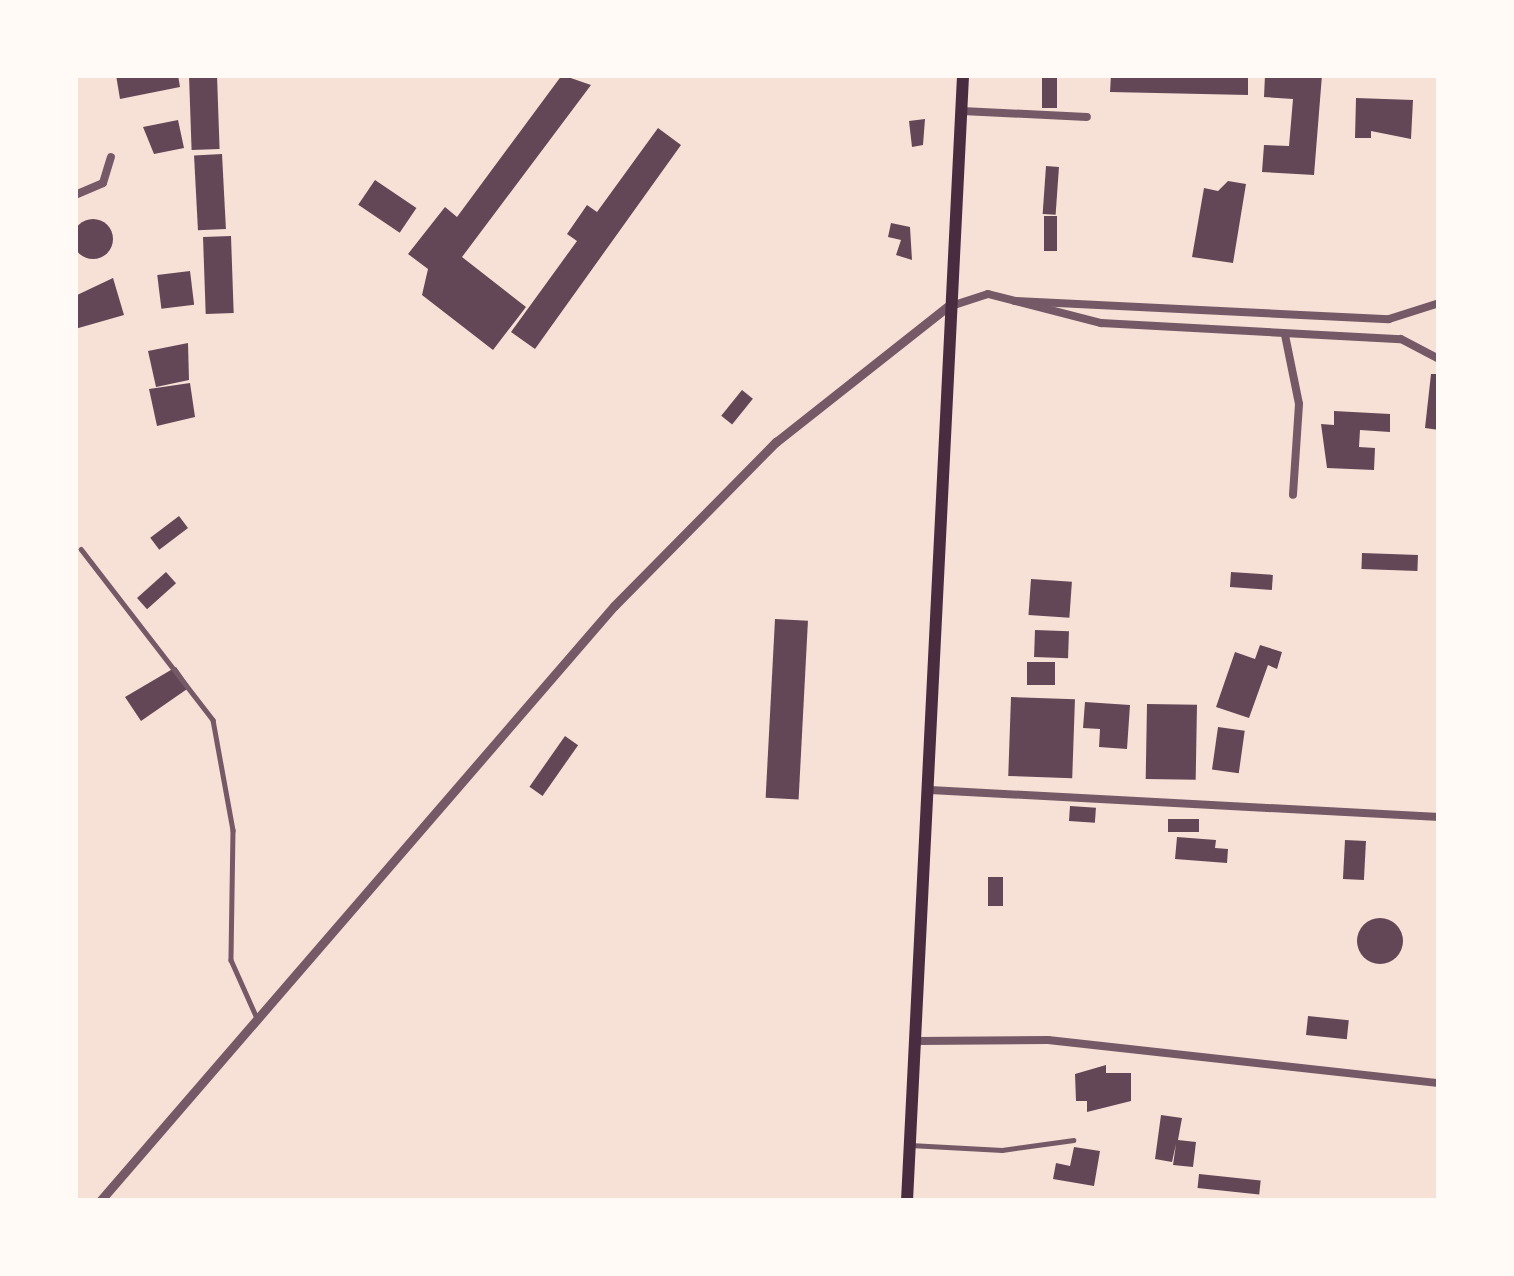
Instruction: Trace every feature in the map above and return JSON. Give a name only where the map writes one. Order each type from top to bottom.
[{"type":"highway","points":[[908,1201],[930,790],[947,307],[963,75]]},
{"type":"street","points":[[961,111],[1087,118]]},
{"type":"street","points":[[75,195],[103,183],[111,157]]},
{"type":"street","points":[[100,1201],[675,542],[792,429],[947,307],[988,294],[1101,323],[1401,339],[1439,359]]},
{"type":"street","points":[[1013,301],[1137,301],[1389,320],[1439,303]]},
{"type":"street","points":[[1285,335],[1299,404],[1293,495]]},
{"type":"street","points":[[930,790],[1439,817]]},
{"type":"street","points":[[916,1041],[1048,1040],[1439,1083]]},
{"type":"lane","points":[[81,549],[213,720],[233,830],[231,960],[257,1018]]},
{"type":"lane","points":[[910,1145],[1001,1150],[1073,1140]]},
{"type":"building","points":[[116,75],[178,75],[180,87],[120,99]]},
{"type":"building","points":[[217,75],[220,149],[192,150],[189,76]]},
{"type":"building","points":[[562,75],[591,85],[462,257],[526,307],[493,350],[422,295],[428,269],[408,254],[445,207],[457,217]]},
{"type":"building","points":[[1042,75],[1057,75],[1057,108],[1042,108]]},
{"type":"building","points":[[1111,75],[1248,75],[1248,95],[1110,92]]},
{"type":"building","points":[[1265,75],[1322,75],[1314,175],[1262,172],[1264,145],[1289,146],[1293,99],[1264,97]]},
{"type":"building","points":[[1356,98],[1413,100],[1411,139],[1371,131],[1371,138],[1355,138]]},
{"type":"building","points":[[925,119],[923,145],[912,147],[909,121]]},
{"type":"building","points":[[178,120],[184,148],[154,154],[143,127]]},
{"type":"building","points":[[658,128],[681,145],[535,349],[511,332],[577,241],[567,234],[587,205],[597,212]]},
{"type":"building","points":[[222,154],[226,229],[198,230],[194,155]]},
{"type":"building","points":[[1046,166],[1059,167],[1056,215],[1043,214]]},
{"type":"building","points":[[375,180],[416,208],[400,233],[358,205]]},
{"type":"building","points":[[1228,181],[1246,184],[1233,263],[1192,257],[1204,188],[1218,191]]},
{"type":"building","points":[[1044,216],[1057,216],[1057,251],[1044,251]]},
{"type":"building","points":[[93,219],[107,225],[113,239],[107,253],[93,259],[79,253],[73,239],[79,225]]},
{"type":"building","points":[[891,223],[910,227],[912,260],[896,255],[901,240],[888,237]]},
{"type":"building","points":[[231,236],[234,313],[206,314],[203,237]]},
{"type":"building","points":[[190,271],[194,305],[161,309],[157,275]]},
{"type":"building","points":[[113,278],[124,315],[75,329],[75,296]]},
{"type":"building","points":[[188,343],[189,380],[156,387],[148,351]]},
{"type":"building","points":[[1431,374],[1439,374],[1439,430],[1425,428]]},
{"type":"building","points":[[190,383],[195,417],[157,426],[149,389]]},
{"type":"building","points":[[742,390],[753,399],[732,424],[721,416]]},
{"type":"building","points":[[1334,411],[1390,414],[1390,432],[1360,430],[1359,447],[1375,448],[1374,470],[1327,468],[1321,424],[1334,425]]},
{"type":"building","points":[[179,516],[188,528],[159,550],[150,538]]},
{"type":"building","points":[[1362,553],[1418,555],[1417,571],[1361,569]]},
{"type":"building","points":[[166,572],[176,583],[147,609],[137,598]]},
{"type":"building","points":[[1231,572],[1273,575],[1272,590],[1230,587]]},
{"type":"building","points":[[1031,579],[1072,582],[1069,618],[1028,615]]},
{"type":"building","points":[[775,619],[808,621],[799,799],[766,798]]},
{"type":"building","points":[[1035,630],[1069,631],[1068,658],[1034,657]]},
{"type":"building","points":[[1260,645],[1282,652],[1277,669],[1268,665],[1249,718],[1216,707],[1235,652],[1255,659]]},
{"type":"building","points":[[1027,662],[1055,662],[1055,685],[1027,685]]},
{"type":"building","points":[[176,667],[190,687],[141,721],[125,697]]},
{"type":"building","points":[[1011,697],[1075,699],[1072,778],[1008,776]]},
{"type":"building","points":[[1085,702],[1130,705],[1127,749],[1099,747],[1100,729],[1083,728]]},
{"type":"building","points":[[1147,704],[1197,705],[1196,780],[1146,779]]},
{"type":"building","points":[[1218,727],[1245,731],[1239,773],[1212,770]]},
{"type":"building","points":[[565,736],[578,745],[543,796],[529,787]]},
{"type":"building","points":[[1070,806],[1096,808],[1095,823],[1069,821]]},
{"type":"building","points":[[1168,819],[1199,819],[1199,832],[1168,832]]},
{"type":"building","points":[[1177,837],[1216,840],[1215,848],[1228,849],[1227,863],[1175,859]]},
{"type":"building","points":[[1345,840],[1366,841],[1364,880],[1343,879]]},
{"type":"building","points":[[988,877],[1003,877],[1003,906],[988,906]]},
{"type":"building","points":[[1380,918],[1397,924],[1403,941],[1397,958],[1380,964],[1363,958],[1357,941],[1363,924]]},
{"type":"building","points":[[1308,1016],[1349,1020],[1347,1039],[1306,1035]]},
{"type":"building","points":[[1106,1065],[1106,1073],[1131,1073],[1131,1101],[1087,1112],[1087,1101],[1076,1101],[1075,1074]]},
{"type":"building","points":[[1161,1115],[1182,1118],[1178,1140],[1196,1142],[1193,1167],[1173,1165],[1176,1144],[1172,1162],[1155,1159]]},
{"type":"building","points":[[1074,1147],[1100,1151],[1094,1186],[1053,1179],[1056,1163],[1070,1166]]},
{"type":"building","points":[[1199,1174],[1261,1180],[1259,1194],[1198,1188]]}]
